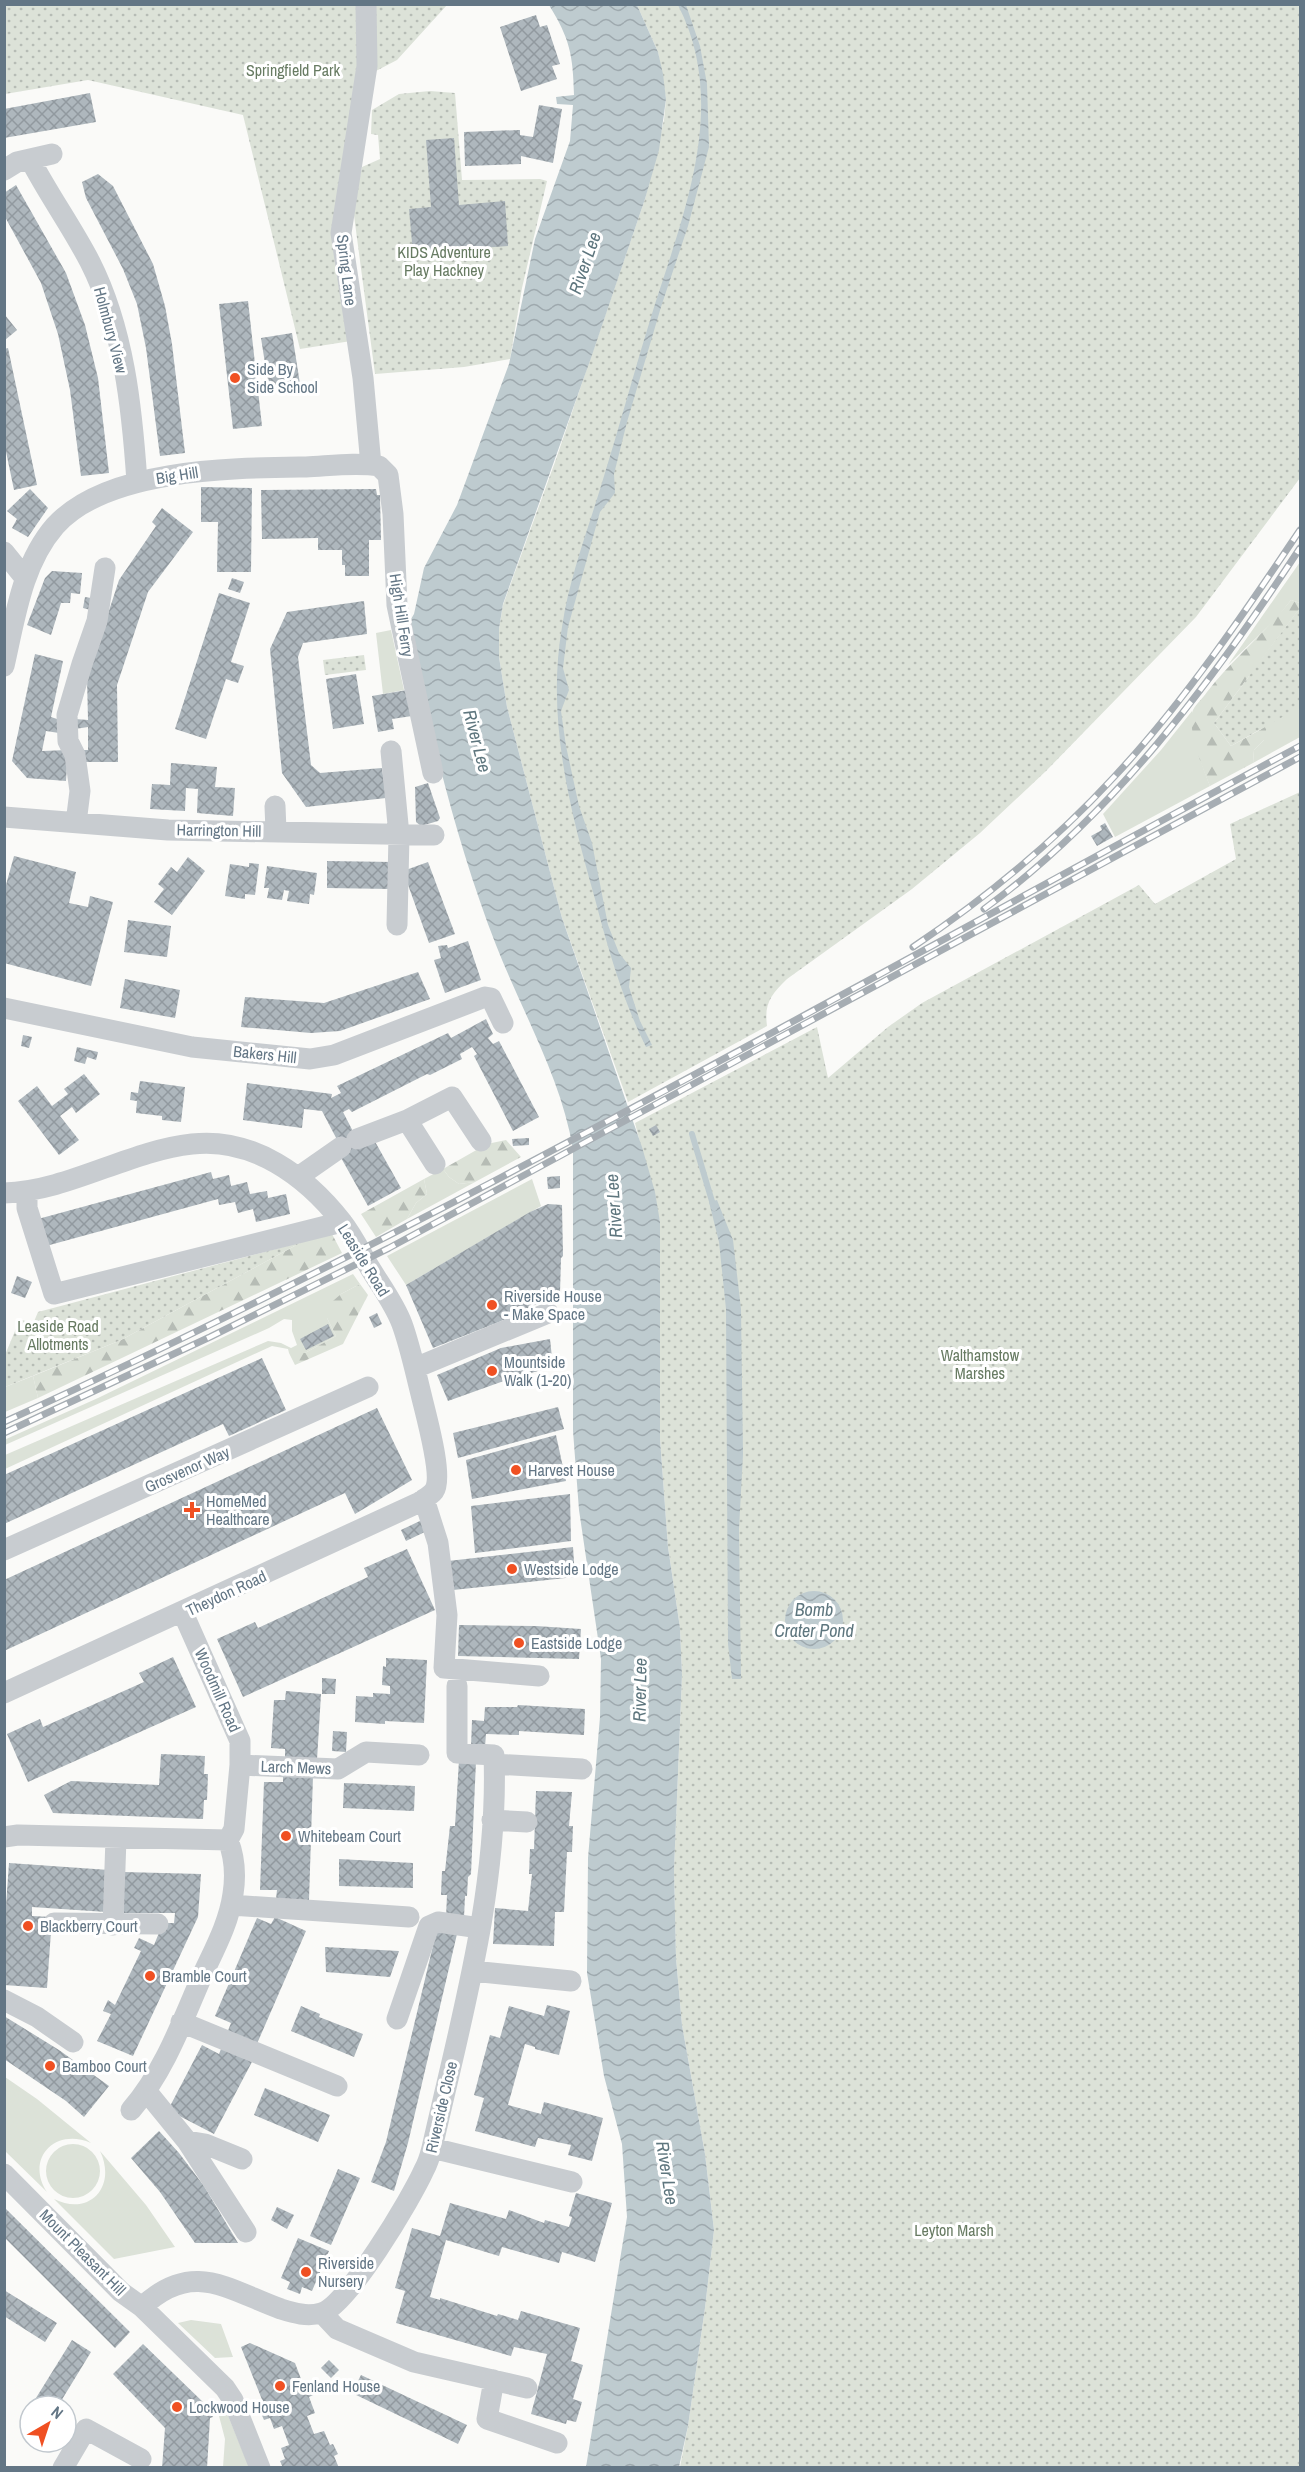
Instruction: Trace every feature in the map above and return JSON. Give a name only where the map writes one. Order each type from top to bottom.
[{"type":"street","name":"Spring Lane","points":[[366,4],[367,66],[341,233],[363,378],[371,465]]},
{"type":"street","points":[[4,170],[17,162],[52,154]]},
{"type":"street","name":"Holmbury View","points":[[30,159],[91,264],[108,304],[133,419],[137,482]]},
{"type":"street","name":"Big Hill","points":[[5,659],[25,578],[36,556],[56,526],[80,506],[137,482],[216,469],[371,465]]},
{"type":"street","name":"High Hill Ferry","points":[[371,465],[384,470],[388,475],[393,514],[397,605],[433,773]]},
{"type":"street","points":[[4,552],[25,578]]},
{"type":"street","points":[[76,823],[80,791],[75,756],[68,741],[67,715],[97,621],[105,568]]},
{"type":"street","points":[[391,751],[399,835],[398,925]]},
{"type":"street","points":[[274,806],[276,831]]},
{"type":"street","name":"Harrington Hill","points":[[4,817],[168,830],[434,835]]},
{"type":"street","name":"Bakers Hill","points":[[4,1008],[192,1047],[310,1059],[334,1055],[485,997],[491,998],[503,1023]]},
{"type":"street","points":[[298,1177],[349,1143],[408,1119],[452,1097],[481,1142]]},
{"type":"street","points":[[408,1119],[435,1164]]},
{"type":"street","name":"Leaside Road","points":[[4,1193],[27,1192],[145,1155],[190,1144],[215,1143],[246,1149],[282,1165],[298,1177],[342,1222],[401,1321],[415,1368],[434,1452],[437,1480],[434,1491],[424,1499]]},
{"type":"street","points":[[27,1192],[27,1208],[54,1294],[342,1222]]},
{"type":"street","points":[[415,1368],[548,1313]]},
{"type":"street","name":"Grosvenor Way","points":[[4,1550],[368,1387]]},
{"type":"street","points":[[424,1499],[438,1543],[447,1615],[444,1668],[539,1676]]},
{"type":"street","name":"Theydon Road","points":[[4,1693],[424,1499]]},
{"type":"street","name":"Woodmill Road","points":[[131,2110],[147,2092],[181,2022],[226,1922],[233,1896],[234,1857],[228,1840],[234,1829],[240,1765],[238,1735],[183,1612]]},
{"type":"street","points":[[457,1686],[457,1753],[494,1760],[582,1770]]},
{"type":"street","name":"Larch Mews","points":[[240,1765],[338,1769],[366,1752],[419,1755]]},
{"type":"street","name":"Riverside Close","points":[[322,2313],[336,2306],[382,2241],[424,2170],[432,2148],[480,1928],[490,1864],[494,1760]]},
{"type":"street","points":[[492,1820],[527,1822]]},
{"type":"street","points":[[4,1838],[18,1835],[228,1840]]},
{"type":"street","points":[[113,1925],[116,1838]]},
{"type":"street","points":[[231,1905],[409,1917]]},
{"type":"street","points":[[397,2019],[429,1926],[438,1922],[480,1928]]},
{"type":"street","points":[[54,1923],[158,1924]]},
{"type":"street","points":[[472,1971],[571,1981]]},
{"type":"street","points":[[4,2000],[37,2017],[73,2042]]},
{"type":"street","points":[[181,2022],[337,2086]]},
{"type":"street","points":[[147,2092],[187,2140],[246,2232]]},
{"type":"street","points":[[187,2140],[242,2158]]},
{"type":"street","points":[[432,2148],[572,2182]]},
{"type":"street","name":"Mount Pleasant Hill","points":[[4,2174],[121,2292],[142,2307],[225,2388],[233,2400],[260,2468]]},
{"type":"street","points":[[142,2307],[170,2287],[182,2283],[198,2281],[228,2286],[255,2300],[300,2315],[322,2313],[337,2329],[414,2362],[527,2388]]},
{"type":"street","points":[[494,2380],[487,2419],[557,2443]]},
{"type":"street","points":[[63,2468],[86,2429],[141,2459]]},
{"type":"green space","name":"Springfield Park","points":[[5,5],[360,5],[360,70],[350,143],[351,341],[300,349],[243,115],[88,80],[5,94]]},
{"type":"green space","points":[[375,5],[447,5],[397,60],[374,72]]},
{"type":"green space","points":[[637,5],[1300,5],[1300,478],[1196,617],[1046,771],[980,833],[912,889],[787,979],[770,1000],[767,1026],[628,1102],[562,918],[507,707],[499,657],[499,629],[503,605],[555,462],[645,199],[664,120],[666,99],[658,52]]},
{"type":"green space","name":"KIDS Adventure Play Hackney","points":[[430,91],[455,93],[462,180],[540,179],[547,181],[522,288],[510,359],[464,367],[375,374],[353,208],[362,167],[380,159],[378,135],[371,134],[372,110],[399,94]]},
{"type":"green space","points":[[1300,562],[1300,603],[1291,600],[1277,618],[1228,665]]},
{"type":"green space","points":[[1291,600],[1300,603],[1300,608],[1214,723],[1231,746],[1267,726],[1264,740],[1254,750],[1253,763],[1210,786],[1193,737],[1191,717],[1193,710],[1217,680]]},
{"type":"green space","points":[[1300,608],[1300,737],[1253,763],[1254,750],[1264,740],[1249,675]]},
{"type":"green space","points":[[1300,608],[1300,707],[1231,746],[1214,723]]},
{"type":"green space","points":[[391,630],[404,690],[383,694],[376,633]]},
{"type":"green space","points":[[364,655],[366,670],[325,675],[323,660]]},
{"type":"green space","points":[[1192,711],[1198,749],[1210,786],[1115,837],[1103,814],[1161,750]]},
{"type":"green space","name":"Walthamstow Marshes","points":[[1300,792],[1300,2467],[680,2467],[705,2308],[714,2230],[705,2154],[682,2025],[676,1958],[674,1870],[682,1675],[680,1628],[668,1547],[660,1439],[660,1222],[635,1123],[817,1027],[828,1078],[888,1027],[922,1003],[1139,885],[1155,904],[1236,859],[1230,824]]},
{"type":"green space","points":[[506,1140],[521,1157],[475,1182],[459,1184],[443,1169],[487,1144]]},
{"type":"green space","points":[[443,1169],[459,1184],[475,1182],[407,1219],[416,1203],[427,1194],[424,1179]]},
{"type":"green space","points":[[424,1179],[427,1194],[416,1203],[407,1219],[376,1237],[361,1214]]},
{"type":"green space","points":[[532,1179],[541,1206],[406,1285],[387,1256]]},
{"type":"green space","points":[[332,1234],[342,1253],[38,1398],[33,1376],[121,1340],[302,1242]]},
{"type":"green space","name":"Leaside Road Allotments","points":[[302,1242],[121,1340],[5,1387],[5,1355],[20,1319],[33,1324],[38,1312]]},
{"type":"green space","points":[[353,1274],[360,1284],[341,1294],[327,1318],[336,1336],[305,1353],[289,1353],[288,1349],[272,1346],[5,1469],[5,1455],[268,1341],[281,1343],[291,1348],[297,1345],[292,1331],[292,1320],[284,1319],[269,1328],[5,1445],[4,1440],[98,1398]]},
{"type":"green space","points":[[360,1284],[368,1295],[343,1344],[295,1365],[289,1353],[305,1353],[336,1336],[327,1318],[326,1307],[341,1294]]},
{"type":"green space","points":[[33,1376],[38,1398],[5,1412],[5,1387]]},
{"type":"green space","points":[[5,2077],[37,2099],[91,2143],[78,2139],[66,2139],[47,2149],[40,2168],[41,2180],[47,2192],[5,2151]]},
{"type":"green space","points":[[68,2144],[78,2144],[88,2148],[96,2156],[100,2171],[96,2186],[88,2194],[78,2198],[68,2198],[58,2194],[50,2186],[46,2176],[46,2166],[50,2156],[58,2148]]},
{"type":"green space","points":[[100,2151],[146,2205],[175,2247],[114,2259],[54,2199],[67,2204],[79,2204],[97,2195],[105,2176]]},
{"type":"green space","points":[[191,2320],[221,2324],[233,2357],[215,2358],[178,2323]]},
{"type":"green space","points":[[227,2413],[249,2467],[223,2467],[225,2439],[219,2416]]},
{"type":"water","name":"River Lee","points":[[549,5],[637,5],[658,52],[666,99],[659,150],[645,199],[503,604],[499,629],[499,657],[507,707],[562,918],[642,1147],[655,1192],[660,1222],[660,1439],[668,1547],[680,1628],[682,1675],[674,1870],[676,1958],[682,2025],[705,2154],[714,2230],[688,2426],[679,2467],[586,2467],[627,2217],[622,2144],[604,2076],[587,1973],[588,1858],[600,1717],[601,1659],[579,1510],[573,1431],[573,1149],[560,1096],[506,970],[468,867],[425,706],[408,624],[414,614],[424,568],[457,505],[509,364],[535,239],[570,141],[573,105],[557,104],[556,97],[574,95],[573,69],[566,38]]},
{"type":"water","points":[[678,5],[686,5],[700,46],[707,84],[709,147],[688,226],[627,422],[614,474],[615,493],[600,512],[568,627],[563,668],[569,690],[561,711],[579,806],[592,843],[608,925],[619,953],[631,968],[629,987],[640,1021],[652,1045],[646,1047],[630,1012],[605,937],[569,798],[559,730],[558,661],[565,609],[574,573],[679,230],[697,155],[701,117],[700,79],[693,42]]},
{"type":"water","points":[[717,1200],[733,1240],[741,1309],[743,1454],[739,1529],[741,1679],[732,1679],[728,1644],[726,1309],[719,1242],[709,1202]]},
{"type":"water","name":"Bomb Crater Pond","points":[[814,1591],[825,1593],[835,1599],[841,1609],[843,1620],[841,1631],[835,1641],[825,1647],[814,1649],[803,1647],[793,1641],[787,1631],[785,1620],[787,1609],[793,1599],[803,1593]]},
{"type":"building","points":[[536,15],[540,27],[547,25],[560,64],[552,66],[557,79],[521,91],[500,27]]},
{"type":"building","points":[[90,93],[96,122],[4,138],[4,109]]},
{"type":"building","points":[[539,105],[562,109],[553,163],[521,156],[521,164],[465,166],[464,132],[520,130],[520,135],[533,137]]},
{"type":"building","points":[[454,138],[459,205],[505,201],[508,246],[413,253],[409,209],[431,207],[426,140]]},
{"type":"building","points":[[98,174],[113,186],[153,264],[165,306],[172,344],[185,453],[160,456],[146,348],[137,304],[123,269],[86,198],[82,182]]},
{"type":"building","points":[[16,185],[66,273],[85,325],[98,378],[109,473],[81,476],[70,390],[58,334],[41,283],[4,215],[4,193]]},
{"type":"building","points":[[248,301],[262,426],[233,429],[219,304]]},
{"type":"building","points":[[5,315],[17,330],[5,340]]},
{"type":"building","points":[[292,333],[300,384],[269,389],[261,338]]},
{"type":"building","points":[[8,348],[37,485],[14,490],[4,442],[4,349]]},
{"type":"building","points":[[201,487],[252,488],[251,572],[217,572],[218,522],[201,522]]},
{"type":"building","points":[[30,489],[48,508],[28,537],[12,528],[17,519],[7,511]]},
{"type":"building","points":[[376,489],[377,495],[380,495],[381,540],[369,540],[369,576],[345,576],[342,550],[318,550],[318,538],[262,539],[261,490]]},
{"type":"building","points":[[162,508],[193,532],[148,592],[117,685],[118,762],[80,762],[80,750],[88,750],[88,727],[75,729],[75,719],[88,720],[87,678],[119,580],[156,526],[152,522]]},
{"type":"building","points":[[52,571],[82,573],[80,594],[71,593],[70,603],[61,603],[51,635],[27,625],[45,578]]},
{"type":"building","points":[[232,578],[244,582],[240,593],[228,589]]},
{"type":"building","points":[[219,593],[250,603],[231,662],[244,666],[238,683],[226,679],[206,739],[175,729]]},
{"type":"building","points":[[85,597],[97,599],[94,611],[83,608]]},
{"type":"building","points":[[364,601],[367,634],[303,643],[298,657],[311,765],[320,773],[382,768],[386,798],[306,807],[282,773],[270,649],[287,612]]},
{"type":"building","points":[[35,654],[63,661],[51,717],[63,721],[59,733],[46,731],[42,751],[68,750],[66,781],[27,778],[12,761]]},
{"type":"building","points":[[356,674],[364,724],[333,729],[326,679]]},
{"type":"building","points":[[407,690],[412,716],[392,719],[394,729],[378,732],[372,696]]},
{"type":"building","points":[[171,763],[217,767],[215,787],[235,788],[233,816],[197,813],[198,789],[186,788],[185,811],[150,809],[152,784],[170,785]]},
{"type":"building","points":[[428,783],[440,818],[438,821],[421,826],[416,822],[415,787]]},
{"type":"building","points":[[1105,823],[1113,837],[1097,846],[1091,836],[1102,830],[1100,826]]},
{"type":"building","points":[[14,856],[76,872],[69,903],[88,907],[90,896],[113,902],[91,986],[4,963],[4,892]]},
{"type":"building","points":[[188,857],[205,871],[172,915],[154,902],[164,889],[158,884],[171,867],[177,872]]},
{"type":"building","points":[[327,861],[393,862],[392,889],[327,888]]},
{"type":"building","points":[[428,862],[455,934],[429,943],[403,871]]},
{"type":"building","points":[[249,863],[259,864],[255,895],[245,894],[245,899],[225,896],[230,864],[249,867]]},
{"type":"building","points":[[267,866],[317,873],[314,895],[310,894],[309,904],[287,901],[289,891],[284,890],[282,900],[267,898],[269,888],[264,888]]},
{"type":"building","points":[[128,920],[171,926],[167,957],[124,952]]},
{"type":"building","points":[[468,941],[481,980],[445,993],[434,960],[441,958],[438,946],[447,945],[448,948]]},
{"type":"building","points":[[418,972],[430,999],[340,1031],[311,1033],[241,1027],[245,997],[324,1003]]},
{"type":"building","points":[[125,979],[180,990],[175,1018],[120,1008]]},
{"type":"building","points":[[486,1019],[493,1034],[488,1038],[493,1044],[499,1041],[539,1117],[513,1131],[474,1056],[477,1054],[472,1047],[460,1054],[462,1059],[352,1112],[349,1109],[343,1112],[360,1145],[373,1138],[401,1188],[368,1206],[340,1156],[344,1153],[322,1111],[304,1109],[302,1128],[243,1120],[247,1083],[332,1094],[331,1098],[341,1093],[337,1086],[448,1033],[451,1038]]},
{"type":"building","points":[[23,1035],[32,1037],[29,1048],[21,1046]]},
{"type":"building","points":[[77,1047],[98,1052],[96,1060],[87,1057],[85,1064],[74,1061]]},
{"type":"building","points":[[84,1074],[100,1094],[76,1113],[72,1107],[60,1116],[79,1140],[59,1155],[18,1101],[37,1086],[52,1106],[68,1094],[64,1089]]},
{"type":"building","points":[[140,1081],[185,1087],[181,1122],[162,1120],[162,1116],[136,1113],[137,1101],[130,1100],[131,1092],[138,1093]]},
{"type":"building","points":[[656,1125],[660,1132],[653,1136],[649,1129]]},
{"type":"building","points":[[529,1138],[529,1145],[513,1146],[512,1139]]},
{"type":"building","points":[[211,1172],[213,1179],[229,1175],[231,1186],[247,1182],[250,1194],[267,1191],[268,1198],[286,1194],[290,1214],[256,1222],[253,1209],[238,1213],[235,1202],[219,1205],[218,1199],[46,1246],[38,1219]]},
{"type":"building","points":[[560,1176],[560,1188],[548,1189],[547,1177]]},
{"type":"building","points":[[548,1204],[562,1205],[563,1256],[561,1258],[560,1293],[499,1322],[433,1348],[406,1285],[530,1212]]},
{"type":"building","points":[[17,1276],[32,1282],[25,1298],[11,1293]]},
{"type":"building","points":[[377,1313],[382,1324],[374,1328],[369,1317]]},
{"type":"building","points":[[328,1324],[334,1336],[306,1350],[300,1339]]},
{"type":"building","name":"Mountside Walk (1-20)","points":[[550,1339],[553,1367],[512,1378],[448,1401],[437,1375],[501,1348]]},
{"type":"building","points":[[262,1358],[286,1410],[229,1436],[223,1424],[4,1524],[4,1475]]},
{"type":"building","points":[[558,1407],[564,1429],[458,1458],[453,1433]]},
{"type":"building","points":[[377,1408],[412,1480],[355,1514],[345,1493],[4,1651],[4,1580]]},
{"type":"building","name":"Harvest House","points":[[556,1435],[566,1481],[472,1499],[466,1460]]},
{"type":"building","points":[[570,1494],[571,1541],[475,1553],[471,1506]]},
{"type":"building","points":[[424,1519],[429,1530],[406,1541],[401,1530]]},
{"type":"building","name":"Westside Lodge","points":[[573,1547],[575,1577],[453,1590],[448,1561]]},
{"type":"building","points":[[407,1549],[435,1610],[243,1697],[217,1639],[255,1622],[258,1628],[368,1577],[364,1568]]},
{"type":"building","name":"Eastside Lodge","points":[[459,1625],[581,1629],[579,1659],[458,1656]]},
{"type":"building","points":[[173,1657],[196,1707],[28,1782],[7,1734],[40,1719],[43,1727],[144,1682],[139,1673]]},
{"type":"building","points":[[386,1658],[427,1660],[424,1723],[355,1722],[356,1696],[373,1697],[373,1693],[390,1694],[390,1686],[382,1685]]},
{"type":"building","points":[[322,1678],[336,1679],[335,1694],[322,1694]]},
{"type":"building","points":[[286,1691],[321,1694],[317,1760],[285,1759],[285,1749],[271,1748],[274,1700],[285,1700]]},
{"type":"building","points":[[518,1705],[585,1709],[584,1735],[519,1731],[519,1735],[486,1734],[485,1747],[471,1747],[472,1720],[484,1721],[485,1707],[517,1707]]},
{"type":"building","points":[[333,1731],[347,1732],[346,1752],[332,1751]]},
{"type":"building","points":[[161,1754],[205,1756],[204,1774],[208,1774],[207,1800],[204,1800],[203,1819],[53,1813],[44,1795],[71,1781],[159,1785]]},
{"type":"building","points":[[459,1760],[476,1761],[471,1874],[468,1877],[464,1918],[446,1917],[447,1895],[441,1895],[442,1871],[445,1871],[450,1826],[455,1826]]},
{"type":"building","name":"Whitebeam Court","points":[[283,1775],[313,1776],[309,1900],[276,1899],[277,1890],[260,1890],[264,1782],[283,1782]]},
{"type":"building","points":[[344,1783],[415,1786],[414,1811],[343,1808]]},
{"type":"building","points":[[536,1791],[572,1792],[569,1826],[573,1826],[572,1852],[567,1852],[564,1912],[555,1912],[554,1946],[493,1944],[495,1908],[528,1911],[532,1874],[529,1874],[530,1849],[534,1849]]},
{"type":"building","points":[[339,1859],[413,1863],[413,1888],[339,1886]]},
{"type":"building","name":"Blackberry Court","points":[[9,1863],[109,1870],[106,1912],[32,1907],[32,1916],[52,1917],[47,1988],[4,1985],[4,1934]]},
{"type":"building","name":"Bramble Court","points":[[124,1872],[201,1874],[198,1917],[133,2056],[97,2041],[111,2014],[103,2011],[108,2000],[115,2005],[141,1951],[134,1948],[139,1938],[154,1945],[163,1923],[174,1923],[175,1913],[124,1913]]},
{"type":"building","points":[[275,1917],[306,1931],[256,2046],[227,2033],[231,2023],[215,2016],[257,1918],[271,1924]]},
{"type":"building","points":[[437,1929],[457,1934],[408,2143],[394,2191],[371,2182],[386,2142]]},
{"type":"building","points":[[325,1947],[399,1951],[390,1977],[326,1972]]},
{"type":"building","points":[[547,2005],[570,2011],[559,2055],[525,2044],[508,2105],[541,2114],[544,2102],[603,2118],[592,2161],[568,2155],[571,2145],[538,2138],[535,2147],[475,2131],[484,2098],[474,2095],[490,2035],[500,2038],[509,2006],[544,2016]]},
{"type":"building","points":[[301,2006],[320,2014],[319,2017],[363,2034],[354,2057],[291,2031]]},
{"type":"building","name":"Bamboo Court","points":[[4,2016],[59,2050],[109,2086],[84,2117],[66,2101],[4,2059]]},
{"type":"building","points":[[223,2044],[253,2060],[214,2134],[168,2110],[202,2045],[219,2054]]},
{"type":"building","points":[[265,2088],[330,2115],[318,2142],[254,2115]]},
{"type":"building","points":[[159,2131],[204,2186],[238,2243],[195,2243],[160,2192],[131,2158]]},
{"type":"building","points":[[338,2169],[360,2178],[331,2245],[310,2236]]},
{"type":"building","points":[[576,2193],[612,2203],[595,2262],[562,2252],[559,2263],[502,2247],[499,2256],[446,2240],[430,2297],[497,2316],[498,2314],[518,2320],[521,2311],[580,2328],[571,2361],[583,2365],[573,2399],[582,2402],[576,2422],[567,2420],[566,2424],[531,2414],[547,2354],[514,2347],[511,2356],[396,2323],[405,2291],[395,2288],[412,2228],[440,2236],[450,2203],[506,2219],[509,2210],[544,2223],[545,2220],[569,2227],[572,2217],[569,2216]]},
{"type":"building","points":[[4,2207],[130,2332],[115,2348],[4,2237]]},
{"type":"building","points":[[277,2207],[294,2215],[287,2229],[271,2220]]},
{"type":"building","points":[[298,2238],[329,2251],[312,2291],[302,2287],[300,2294],[287,2289],[290,2282],[281,2278]]},
{"type":"building","points":[[4,2290],[57,2323],[45,2342],[4,2316]]},
{"type":"building","points":[[72,2340],[91,2352],[65,2394],[38,2394]]},
{"type":"building","name":"Fenland House","points":[[250,2343],[295,2363],[304,2387],[309,2385],[313,2395],[309,2397],[315,2413],[307,2416],[314,2434],[324,2431],[330,2445],[333,2444],[338,2454],[334,2456],[339,2468],[283,2468],[280,2461],[285,2459],[281,2448],[289,2445],[282,2426],[274,2429],[270,2418],[264,2420],[257,2404],[263,2402],[241,2347]]},
{"type":"building","name":"Lockwood House","points":[[143,2344],[204,2403],[207,2402],[213,2417],[210,2418],[207,2468],[162,2468],[165,2428],[113,2374]]},
{"type":"building","points":[[329,2360],[339,2370],[331,2378],[321,2368]]},
{"type":"building","points":[[361,2375],[467,2425],[458,2444],[352,2393]]},
{"type":"waterway","points":[[692,1134],[714,1208]]},
{"type":"railway","points":[[913,947],[967,909],[1018,868],[1068,824],[1114,777],[1189,688],[1235,626],[1300,530]]},
{"type":"railway","points":[[984,909],[1076,832],[1118,789],[1196,696],[1300,548]]},
{"type":"railway","points":[[4,1422],[333,1264],[496,1180],[1300,746]]},
{"type":"railway","points":[[4,1433],[210,1337],[389,1248],[1300,757]]},
{"type":"place","name":"Side By Side School","points":[[235,378]]},
{"type":"place","name":"Riverside House - Make Space","points":[[492,1305]]},
{"type":"place","name":"Mountside Walk (1-20)","points":[[492,1371]]},
{"type":"place","name":"Harvest House","points":[[516,1470]]},
{"type":"place","name":"HomeMed Healthcare","points":[[192,1510]]},
{"type":"place","name":"Westside Lodge","points":[[512,1569]]},
{"type":"place","name":"Eastside Lodge","points":[[519,1643]]},
{"type":"place","name":"Whitebeam Court","points":[[286,1836]]},
{"type":"place","name":"Blackberry Court","points":[[28,1926]]},
{"type":"place","name":"Bramble Court","points":[[150,1976]]},
{"type":"place","name":"Bamboo Court","points":[[50,2066]]},
{"type":"place","name":"Riverside Nursery","points":[[306,2272]]},
{"type":"place","name":"Fenland House","points":[[280,2386]]},
{"type":"place","name":"Lockwood House","points":[[177,2407]]},
{"type":"park label","name":"Leyton Marsh","points":[[954,2230]]}]
